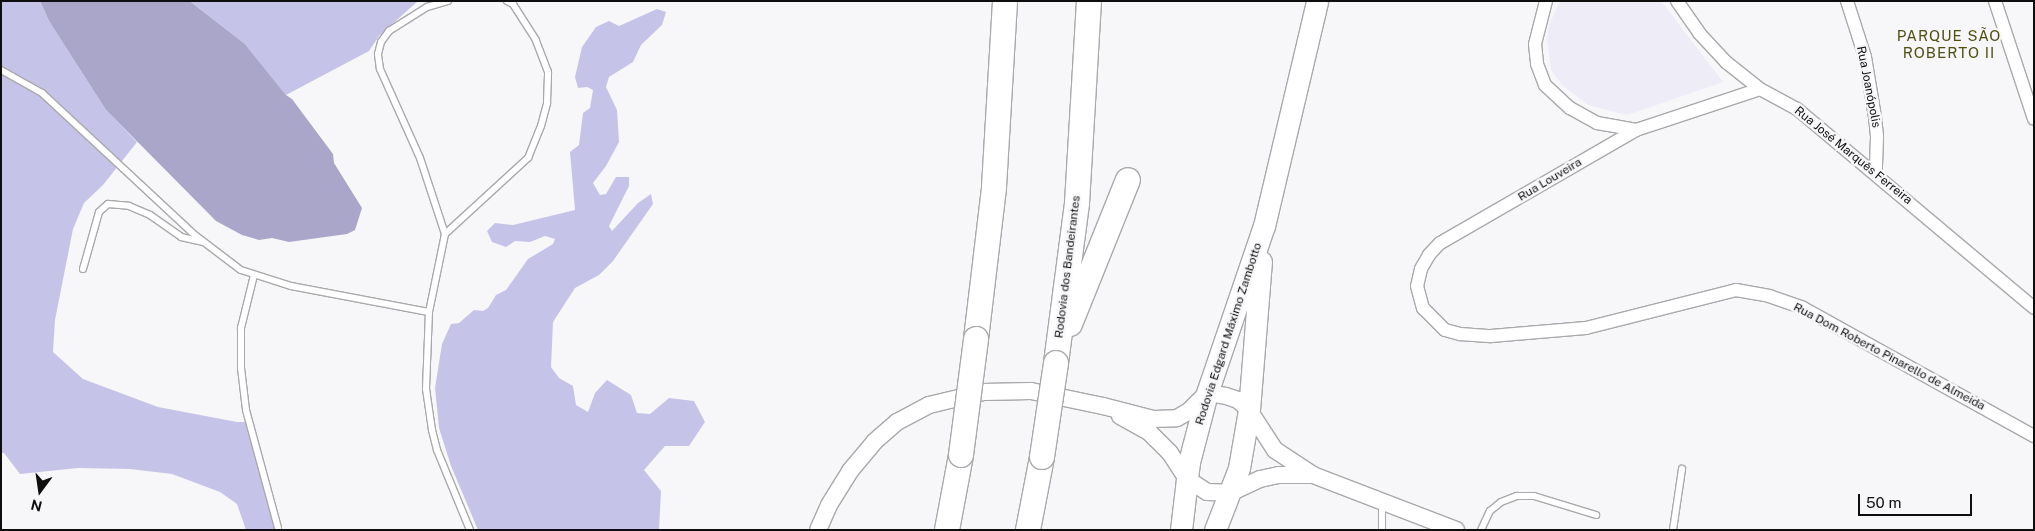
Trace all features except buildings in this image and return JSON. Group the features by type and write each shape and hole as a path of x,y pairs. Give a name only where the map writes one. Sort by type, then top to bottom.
{"highway":[{"path":"947,530 961,454 994,187 1005,1"},
{"name":"Rodovia dos Bandeirantes","path":"1028,530 1042,457 1057,360 1077,203 1089,1"},
{"path":"1057,360 1128,180"}],"main road":[{"name":"Rodovia Edgard Máximo Zambotto","path":"1181,530 1187,479 1207,393 1264,226 1317,1"},
{"name":"Rodovia Edgard Máximo Zambotto","path":"1215,530 1239,468 1249,410 1252,347 1264,226"}],"street":[{"path":"1546,1 1535,44 1537,64 1546,85 1570,108 1597,123 1636,130"},
{"name":"Rua José Marquês Ferreira","path":"1677,1 1699,33 1726,62 1760,89 1797,109 2034,308"},
{"name":"Rua Joanópolis","path":"1847,1 1865,57 1878,137 1876,174"},
{"path":"1995,1 2034,119"},
{"name":"Rua Louveira","path":"1445,330 1424,308 1417,286 1421,269 1429,255 1440,243 1636,130 1760,89"},
{"name":"Rua Dom Roberto Pinarello de Almeida","path":"1445,330 1460,334 1491,336 1586,328 1736,290 1768,296 1803,308 2034,436"},
{"path":"818,530 829,505 850,471 874,442 896,422 929,406 983,392 1031,391 1153,419 1168,420 1189,411 1207,393 1238,400 1249,410 1275,450 1313,475 1456,530"},
{"path":"1102,406 1149,432 1170,453 1187,479 1207,492 1230,493 1260,479 1279,475 1313,475"}],"lane":[{"path":"448,1 427,7 389,31 381,42 378,54 380,70 420,158 445,234 429,312 426,389 437,450 470,530"},
{"path":"445,234 528,158 542,126 547,103 548,72 536,40 513,4 507,1"},
{"path":"1,70 42,93 204,242 241,270 291,286 429,312"},
{"path":"83,269 99,212 108,204 129,206 150,215 180,237 204,242"},
{"path":"254,275 241,328 240,368 246,410 278,528"},
{"path":"1673,530 1682,470"},
{"path":"1481,530 1490,511 1501,502 1517,496 1534,496 1596,515"},
{"path":"1382,503 1382,530"}],"shaded area":[{"path":"1,1 40,1 49,21 106,110 137,142 103,185 84,203 73,229 55,320 53,352 83,379 158,407 237,422 248,422 276,530 246,530 237,504 220,492 172,474 130,469 78,468 20,474 4,453 1,453"},
{"path":"40,1 191,2 245,44 286,95 292,99 333,154 334,163 362,208 355,230 347,234 289,242 272,238 259,240 242,235 216,221 106,110 49,21"},
{"path":"190,1 418,1 379,36 369,51 286,95 245,44"},
{"path":"1560,1 1661,1 1723,82 1627,115 1588,105 1562,85 1551,70 1547,40 1549,25"},
{"path":"657,9 666,12 662,25 641,45 633,62 609,77 606,87 617,110 619,142 606,166 593,183 600,195 606,194 616,177 629,177 629,186 609,226 612,231 638,203 651,194 653,204 613,261 599,275 575,288 553,322 551,367 559,378 573,386 576,405 588,412 595,393 607,380 631,395 637,413 650,414 669,398 694,401 705,422 689,446 665,446 644,470 661,491 659,530 478,530 451,466 439,428 435,388 442,344 451,324 459,323 474,310 483,311 488,308 496,295 506,290 528,259 553,244 555,239 545,236 530,242 515,241 506,247 492,242 487,231 495,223 513,225 575,210 570,152 579,145 583,113 590,108 593,90 587,87 578,88 575,77 582,47 596,27 609,21 619,26"}],"district":[{"name":"PARQUE SÃO ROBERTO II","path":"1949,44"}]}
